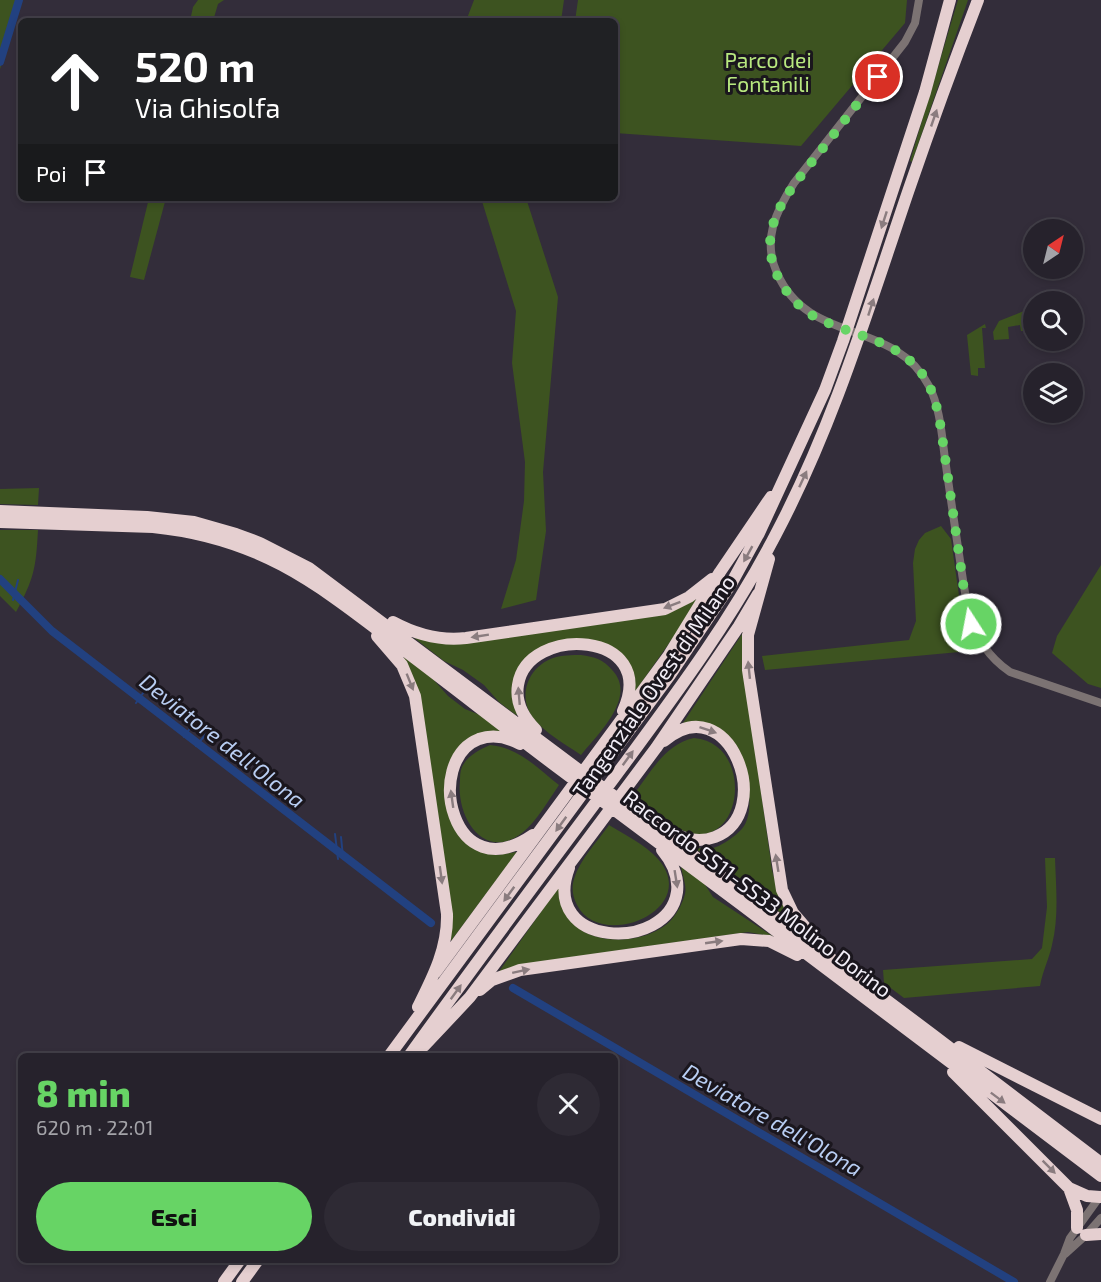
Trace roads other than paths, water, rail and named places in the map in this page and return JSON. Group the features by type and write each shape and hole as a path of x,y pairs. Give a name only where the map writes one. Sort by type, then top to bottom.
{"highway":[{"name":"Tangenziale Ovest di Milano","path":"391,1053 699,634 759,533 793,464 825,390 864,281 926,92 949,0"},
{"name":"Tangenziale Ovest di Milano","path":"411,1053 689,675 742,595 778,531 836,402 863,331 938,106 978,0"},
{"path":"404,1036 435,974 669,655 720,573 793,464"},
{"path":"0,512 28,518"},
{"path":"0,522 28,518"},
{"name":"Raccordo SS11-SS33 Molino Dorino","path":"28,518 163,518 216,527 260,543 309,568 349,602 561,763 933,1035 1098,1167"},
{"path":"778,531 748,635 748,661 782,890 801,924 855,976"},
{"path":"349,602 411,631 426,636 454,639 664,609 689,597 720,573"},
{"path":"470,998 656,748 739,626 758,594"},
{"path":"349,602 402,665 415,696 447,914 448,929 435,974"},
{"path":"561,763 526,720 518,701 518,681 521,672 534,658 556,648 578,644 598,646 615,655 623,663 629,680 628,700 619,721"},
{"path":"631,815 683,838 693,840 711,839 726,832 740,811 743,800 742,774 735,752 720,735 709,729 688,728 669,736 656,748"},
{"path":"539,831 522,842 500,850 489,849 472,841 459,826 455,815 450,793 453,768 457,758 468,745 484,737 495,736 516,742 561,763"},
{"path":"574,856 567,875 565,895 570,912 580,924 595,931 624,933 635,931 662,919 672,909 676,898 678,888 673,866 631,815"},
{"name":"Raccordo SS11-SS33 Molino Dorino","path":"631,815 901,1025 1098,1167"},
{"path":"418,1053 470,998 492,980 520,970 741,939 755,939 785,948 887,1014"},
{"path":"901,1025 960,1078 1070,1188 1087,1196 1101,1198"},
{"path":"933,1035 1101,1119"},
{"path":"1070,1188 1082,1231 1101,1234"},
{"path":"224,1282 238,1263"},
{"path":"242,1282 256,1263"}],"street":[{"path":"919,0 915,23 905,42 794,183 778,212 770,240 770,254 780,281 789,294 813,316 885,343 915,366 924,377 933,397 942,436 968,611 976,636 992,657 1010,672 1101,703"},
{"path":"1050,1282 1064,1254 1082,1231 1101,1198"},
{"path":"1082,1231 1101,1218"}],"waterway":[{"path":"0,62 19,0"},
{"name":"Deviatore dell'Olona","path":"0,579 52,631 431,923"},
{"name":"Deviatore dell'Olona","path":"13,600 18,580"},
{"name":"Deviatore dell'Olona","path":"136,703 146,689"},
{"path":"184,737 193,724"},
{"path":"196,746 206,734"},
{"name":"Deviatore dell'Olona","path":"335,834 338,859"},
{"path":"341,837 343,857"},
{"name":"Deviatore dell'Olona","path":"513,988 1014,1282"}],"park label":[{"name":"Parco dei Fontanili","path":"768,71"}]}
